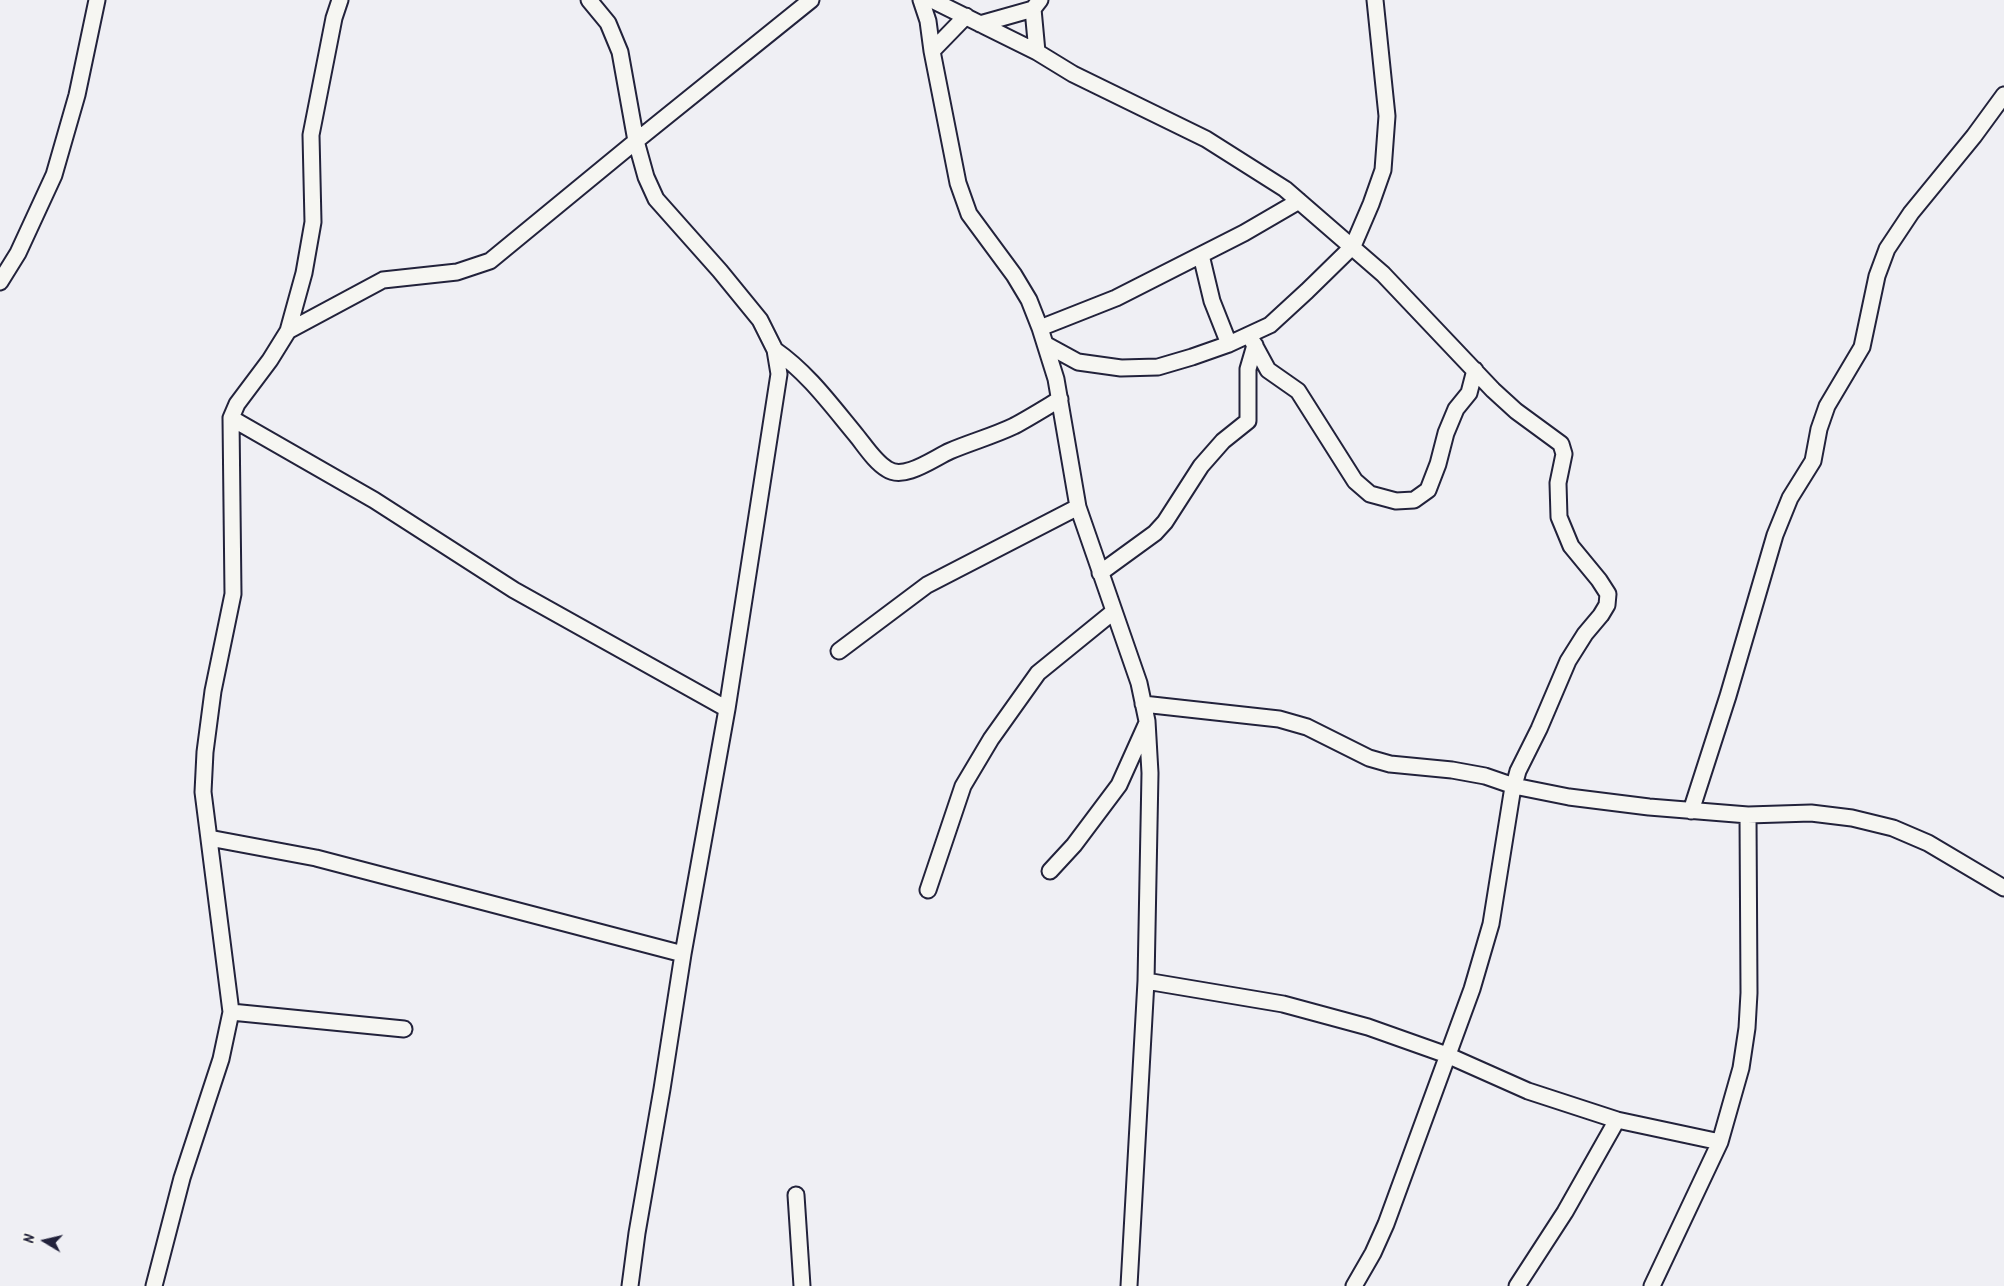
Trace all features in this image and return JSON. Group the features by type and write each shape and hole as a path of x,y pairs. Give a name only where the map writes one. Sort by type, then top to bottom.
{"street":[{"path":"0,282 18,253 54,175 77,94 97,0"},
{"path":"154,1286 182,1178 221,1059 231,1012 204,792 205,752 213,691 233,594 231,418 237,404 270,360 288,331 304,273 313,222 311,135 334,18 340,0"},
{"path":"589,0 608,23 620,52 636,141 646,178 656,199 720,270 760,320 775,350 778,374 727,709 683,954 630,1286"},
{"path":"288,331 382,280 457,272 490,261 811,0"},
{"path":"921,0 928,21 932,51 958,183 969,214 1030,300 1040,328 1056,379 1078,507 1139,683 1147,721 1150,773 1146,981 1129,1286"},
{"path":"932,0 1037,52 1073,74 1206,139 1285,189 1383,274 1493,390 1516,411 1562,444 1564,454 1558,482 1559,517 1571,546 1608,594 1607,605 1568,661 1539,729 1518,771 1491,924 1472,988 1386,1224 1373,1253 1354,1286"},
{"path":"1045,344 1078,362 1121,368 1158,367 1229,344 1252,340 1307,291 1353,246 1383,170 1387,116 1375,0"},
{"path":"932,51 973,20 1037,4 1037,52"},
{"path":"1690,810 1728,696 1775,535 1790,498 1813,461 1819,429 1827,406 1862,346 1877,276 1887,249 1911,212 1974,136 2004,95"},
{"path":"1040,328 1116,298 1244,233 1300,201"},
{"path":"1202,255 1212,301 1229,344"},
{"path":"1252,340 1268,370 1298,391 1354,481 1370,494 1396,501 1414,500 1428,490 1438,464 1446,433 1456,409 1469,393 1475,370"},
{"path":"1100,573 1155,534 1165,522 1201,466 1223,441 1248,421 1248,368 1252,340"},
{"path":"775,350 803,372 873,456 886,469 893,472 902,472 919,467 951,451 1013,426 1060,399"},
{"path":"1056,379 1078,362"},
{"path":"1469,393 1493,390"},
{"path":"231,418 374,500 514,590 727,709"},
{"path":"839,650 926,585 1078,507"},
{"path":"928,890 963,786 991,739 1038,673 1113,612"},
{"path":"1143,704 1279,719 1307,726 1369,758 1383,762 1476,774 1514,786 1569,798 1748,815 1811,813 1852,818 1893,828 1928,843 2004,888"},
{"path":"1050,870 1074,845 1119,785 1147,721"},
{"path":"1652,1286 1720,1142 1741,1068 1747,1028 1749,993 1748,815"},
{"path":"209,838 316,858 683,954"},
{"path":"1146,981 1283,1004 1368,1027 1448,1055 1528,1091 1617,1120 1720,1142"},
{"path":"231,1012 404,1029"},
{"path":"1517,1286 1565,1212 1617,1120"},
{"path":"796,1195 802,1286"}]}
